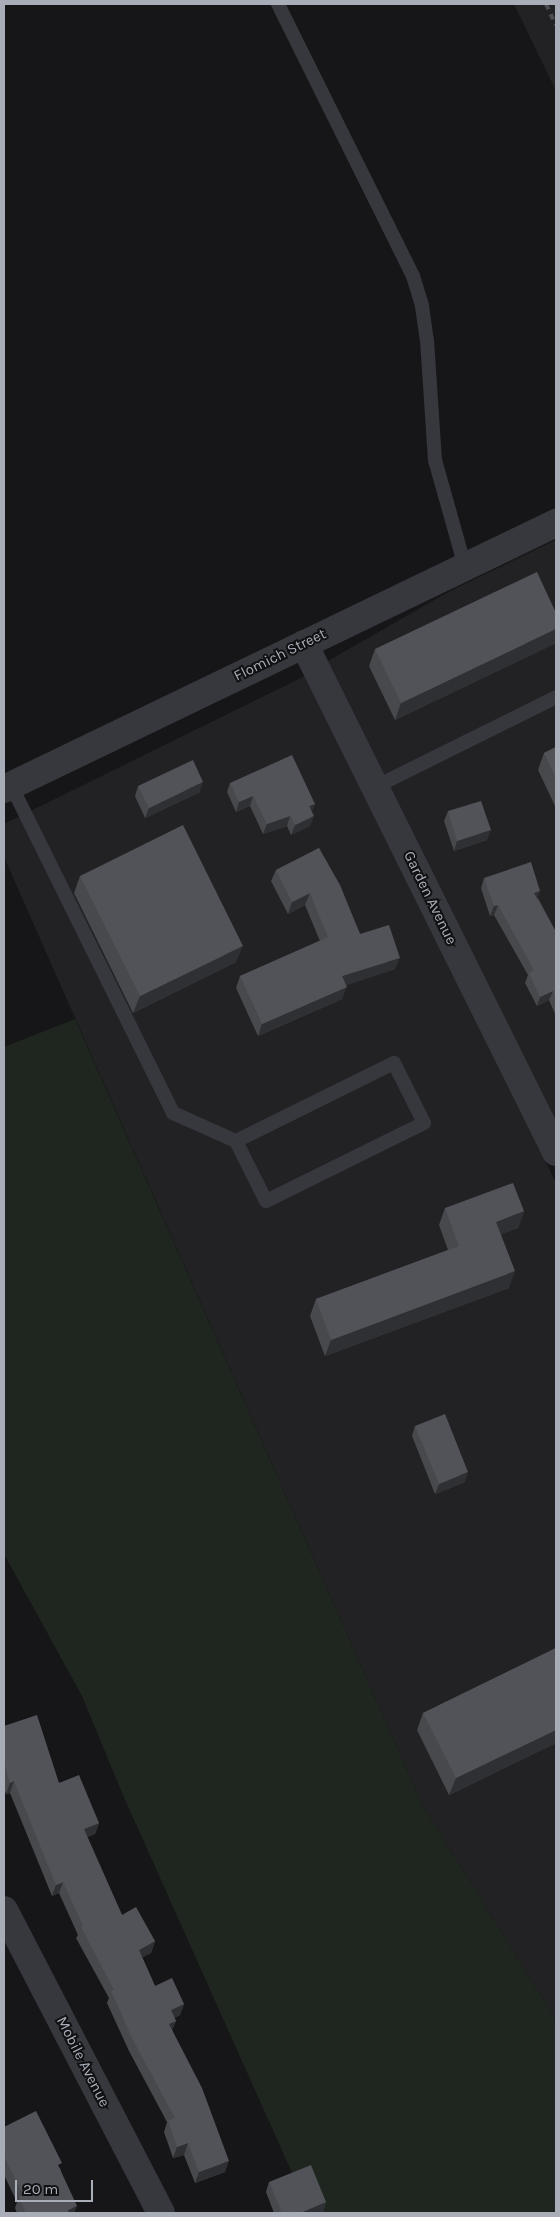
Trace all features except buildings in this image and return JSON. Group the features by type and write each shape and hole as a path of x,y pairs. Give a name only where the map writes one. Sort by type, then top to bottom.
{"street":[{"name":"Flomich Street","path":"7,787 556,523"},
{"name":"Garden Avenue","path":"304,644 556,1152"},
{"name":"Mobile Avenue","path":"4,1910 161,2213"}],"lane":[{"path":"278,4 413,276 422,306 427,340 435,460 465,567"},
{"path":"375,787 556,697"},
{"path":"7,787 173,1113 236,1141 266,1201 424,1123 394,1063 236,1141"}],"shaded area":[{"path":"514,4 556,4 556,91"},
{"path":"556,540 556,1122 328,661 450,591"},
{"path":"305,676 556,1183 556,2020 423,1806 4,857 4,824"},
{"path":"75,1019 423,1806 556,2020 556,2213 310,2213 123,1795 82,1696 4,1554 4,1047"}],"railway":[{"path":"546,4 556,25"}]}
